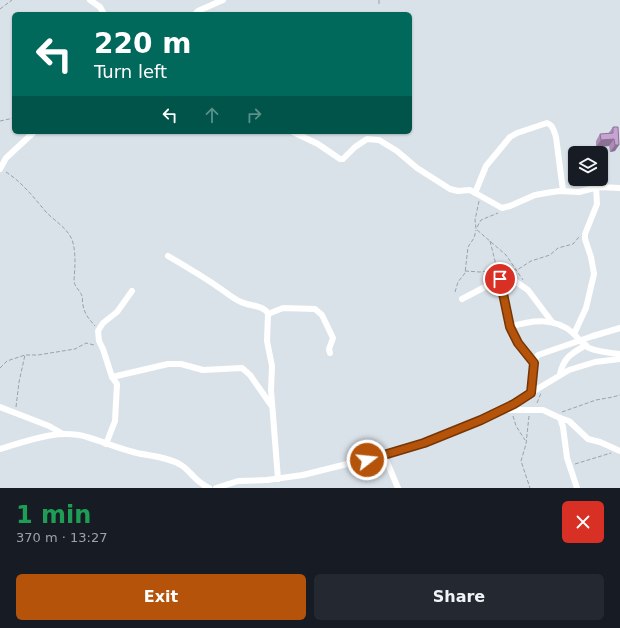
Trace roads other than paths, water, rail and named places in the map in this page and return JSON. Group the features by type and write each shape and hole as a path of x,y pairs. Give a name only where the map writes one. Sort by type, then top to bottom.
{"street":[{"path":"90,0 100,7 103,12"},
{"path":"196,12 198,10 223,0"},
{"path":"478,194 486,166 510,137 517,133 547,123 550,124 556,137 563,191"},
{"path":"0,168 6,158 32,134"},
{"path":"296,134 318,144 340,159 343,159 355,147 367,139 379,140 397,151 416,168 450,189 458,191 468,190 502,208 535,195 563,191 579,192 596,187 620,188"},
{"path":"575,335 586,308 594,274 591,257 585,239 586,232 597,204 596,187"},
{"path":"168,256 217,286 230,296 248,305 264,309 268,314 267,341 272,366 271,390 278,479"},
{"path":"462,299 499,280 509,277 528,290 552,322"},
{"path":"499,280 510,327 518,343 534,363"},
{"path":"106,444 115,421 117,384 112,377 98,339 99,330 103,323 117,312 132,291"},
{"path":"268,314 283,308 317,310 322,315 333,338 329,349 330,354"},
{"path":"510,327 531,321 552,322 563,326 583,343 596,350 620,354"},
{"path":"575,335 596,335 620,328"},
{"path":"560,374 567,357 583,343 596,335"},
{"path":"531,393 534,363 538,355 583,343"},
{"path":"216,488 238,481 278,479 303,475 336,466 367,460 424,443 504,410 560,374 569,370 595,362 620,359"},
{"path":"112,377 168,364 181,364 203,370 242,368 250,375 272,406"},
{"path":"0,407 49,426 63,434"},
{"path":"504,410 543,410 569,421 588,439 600,442 618,451"},
{"path":"557,416 563,427 565,450 577,488"},
{"path":"0,449 40,438 63,434 86,436 135,453 170,460 181,464 198,482 209,488"},
{"path":"384,455 398,488"}]}
